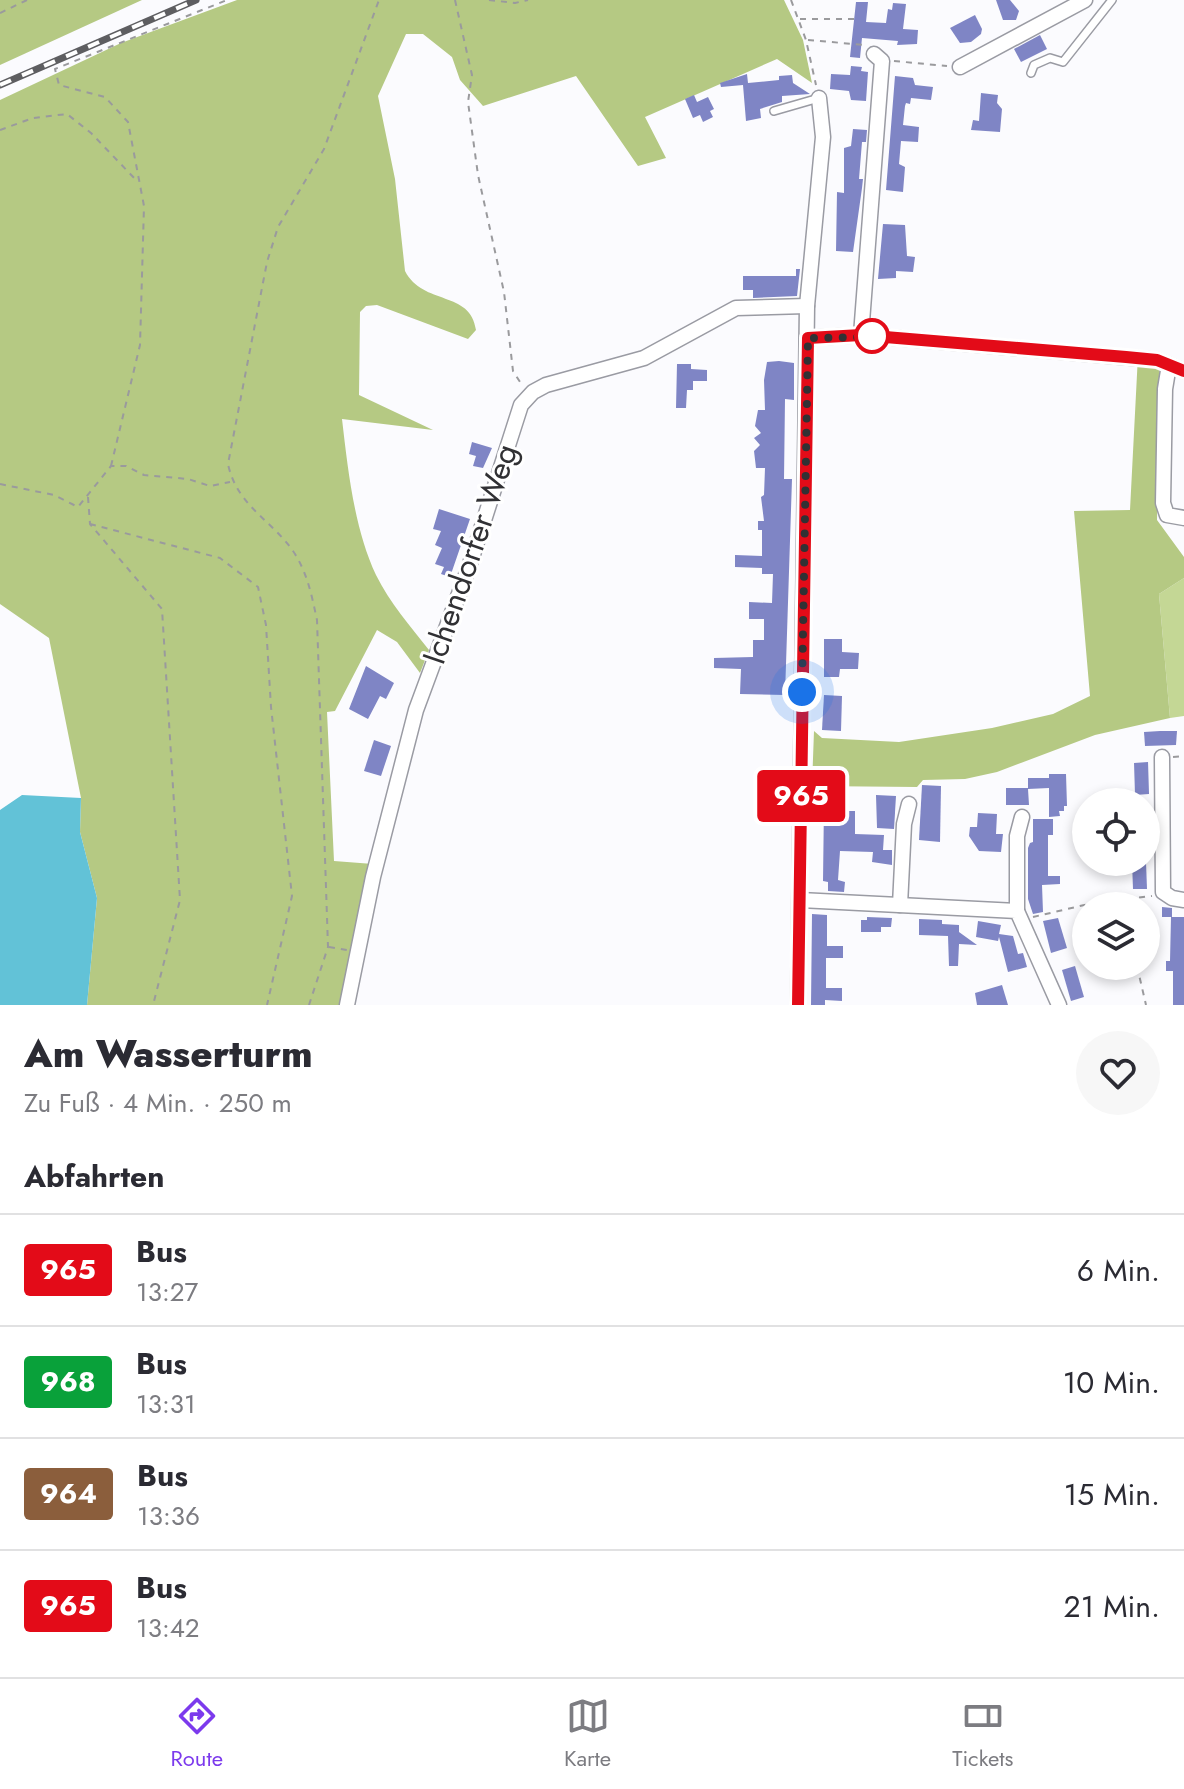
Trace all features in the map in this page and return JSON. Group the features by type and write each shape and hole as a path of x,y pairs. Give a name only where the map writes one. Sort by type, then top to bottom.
{"street":[{"path":"960,67 1085,0"},
{"path":"861,335 878,57"},
{"path":"798,1005 807,306 823,137 819,98"},
{"path":"528,396 555,381 620,366 655,354 736,308 807,306"},
{"path":"808,338 861,335 1157,360 1184,371"},
{"path":"1169,365 1165,389 1163,503 1167,515 1184,518"},
{"name":"Ichendorfer Weg","path":"347,1005 373,877 416,710 469,567 515,420 528,396"},
{"path":"1162,757 1163,892 1172,898 1184,900"},
{"path":"900,905 904,824 909,804"},
{"path":"1022,817 1017,836 1020,915 1059,1005"},
{"path":"800,900 1020,915"}],"lane":[{"path":"1031,73 1034,65 1050,58 1063,62 1112,0"},
{"path":"774,111 819,98"}],"path":[{"path":"0,13 27,0"},
{"path":"0,484 54,495 78,507 111,466 140,345 144,206 128,122 105,97 59,85 55,69 227,0"},
{"path":"309,1005 328,947 317,620 309,582 293,551 259,518 231,482 228,464 259,300 278,227 324,149 379,0"},
{"path":"455,0 472,75 468,102 478,175 504,292 513,371 528,396"},
{"path":"489,0 515,3 528,0"},
{"path":"791,0 806,40 819,98"},
{"path":"799,19 857,19"},
{"path":"806,40 865,45 878,57 960,67"},
{"path":"0,130 33,118 67,114 91,133 140,183"},
{"path":"111,466 126,466 144,475 188,479 210,486 231,482"},
{"path":"88,497 90,524 162,609 180,900 153,1005"},
{"path":"90,524 220,558 258,587 266,625 271,707 292,896 267,1005"},
{"path":"1020,915 1072,907"},
{"path":"328,947 358,951"},
{"path":"1140,980 1146,1005"}],"green space":[{"path":"0,0 142,0 0,65"},
{"path":"237,0 784,0 803,40 812,83 777,59 645,117 666,158 638,166 576,76 483,106 460,80 452,57 423,34 406,34 378,96 395,179 405,271 423,289 465,309 472,317 476,330 468,339 377,305 366,306 360,312 359,395 433,430 342,419 353,498 368,557 388,595 429,650 420,673 397,642 377,630 335,711 327,712 334,861 373,864 339,1005 87,1005 97,898 80,832 81,798 49,638 0,604 0,100 121,43"},
{"path":"1138,355 1160,357 1157,520 1184,557 1184,578 1159,594 1170,718 1095,735 997,772 965,779 923,780 917,787 812,786 814,731 822,738 899,742 992,728 1053,714 1090,696 1074,511 1130,510"},
{"path":"1184,578 1184,716 1170,718 1159,594"}],"water":[{"path":"22,795 81,798 80,832 97,898 87,1005 0,1005 0,810"}],"building":[{"path":"996,0 1010,0 1019,11 1016,20 1003,20"},
{"path":"856,2 868,2 866,22 886,23 888,9 892,10 893,3 906,4 903,29 918,30 917,44 897,45 898,41 862,38 860,58 850,57"},
{"path":"975,15 982,29 981,34 971,42 960,43 950,28"},
{"path":"1040,35 1047,49 1021,62 1014,49"},
{"path":"851,66 862,67 861,71 868,72 866,101 851,100 849,91 830,89 831,74 850,75"},
{"path":"747,74 748,83 779,80 779,76 792,75 793,83 810,94 782,96 782,102 760,109 761,118 746,121 743,85 721,87 720,83"},
{"path":"895,76 913,78 915,85 933,87 931,100 911,98 910,104 906,103 905,106 903,125 919,127 918,142 901,141 899,164 905,167 903,192 886,190"},
{"path":"981,93 998,95 997,103 1002,109 1000,132 971,130 973,120 979,121"},
{"path":"694,95 697,102 708,97 714,109 710,111 713,117 703,122 700,115 693,118 685,99"},
{"path":"853,129 867,130 866,142 862,142 859,179 863,179 862,188 853,252 836,251 837,192 844,193 844,148 851,146"},
{"path":"883,224 905,225 907,256 915,257 913,272 896,271 896,278 878,279"},
{"path":"796,269 800,269 797,296 753,298 753,290 743,290 743,276 796,276"},
{"path":"767,362 794,363 794,400 785,399 784,479 792,479 785,695 740,694 741,669 714,668 714,658 753,657 753,640 764,640 764,619 749,619 749,602 772,603 773,574 762,574 762,568 735,567 735,555 762,556 762,530 758,530 758,521 764,521 761,497 764,495 765,468 756,468 754,451 760,445 754,438 761,433 755,426 758,410 765,410"},
{"path":"677,364 691,364 691,369 707,370 707,381 693,381 693,390 687,390 686,408 676,408"},
{"path":"472,442 492,448 483,468 473,466 476,456 469,454"},
{"path":"439,509 470,519 450,577 441,574 444,567 435,564 442,548 435,545 441,531 433,529"},
{"path":"824,639 842,639 842,652 859,653 858,669 840,669 839,677 824,677"},
{"path":"366,666 394,683 386,699 380,696 368,719 349,709"},
{"path":"824,695 842,696 841,731 822,730"},
{"path":"1177,731 1176,745 1145,746 1144,732"},
{"path":"374,740 391,746 381,776 364,771"},
{"path":"1148,762 1149,788 1135,788 1134,763"},
{"path":"1049,774 1066,774 1067,806 1064,806 1064,811 1059,811 1060,816 1049,817 1049,788 1028,789 1029,805 1006,805 1006,788 1028,788 1028,778 1049,778"},
{"path":"922,785 941,786 940,842 919,840"},
{"path":"819,792 843,793 842,811 855,811 855,834 884,835 883,850 892,850 892,865 872,862 873,852 840,851 838,880 845,882 844,892 828,891 828,882 823,881 824,803 819,802"},
{"path":"876,795 896,796 894,829 877,828"},
{"path":"978,813 997,814 996,834 1003,834 1001,852 979,851 969,836 970,827 977,827"},
{"path":"1033,819 1053,819 1053,835 1048,835 1048,876 1060,876 1060,884 1042,885 1043,912 1033,914 1028,899 1028,848 1033,842"},
{"path":"1133,876 1147,876 1147,889 1133,889"},
{"path":"1162,907 1172,908 1172,917 1184,917 1184,1005 1173,1005 1173,971 1166,971 1166,961 1170,961 1171,917 1162,917"},
{"path":"812,914 827,915 827,946 843,946 843,958 826,958 826,988 842,988 842,1001 825,1000 825,1005 811,1005"},
{"path":"867,917 892,918 891,927 881,927 881,932 861,932 861,920 867,920"},
{"path":"1058,918 1067,948 1051,953 1043,921"},
{"path":"919,919 942,920 942,924 959,925 959,932 977,945 959,944 958,966 949,966 948,936 919,935"},
{"path":"978,921 1001,925 999,934 1013,936 1018,954 1023,953 1027,967 1008,972 999,937 998,941 976,937"},
{"path":"1072,967 1072,980 1079,980 1084,997 1071,1001 1062,970"},
{"path":"1002,985 1008,1005 977,1005 975,993"}],"railway":[{"path":"0,85 196,0"}],"bus line":[{"name":"965","path":"798,1005 808,338 861,335 1126,357 1157,360 1184,371"}],"route":[{"path":"802,692 808,338 839,335 882,337 872,336"}]}
